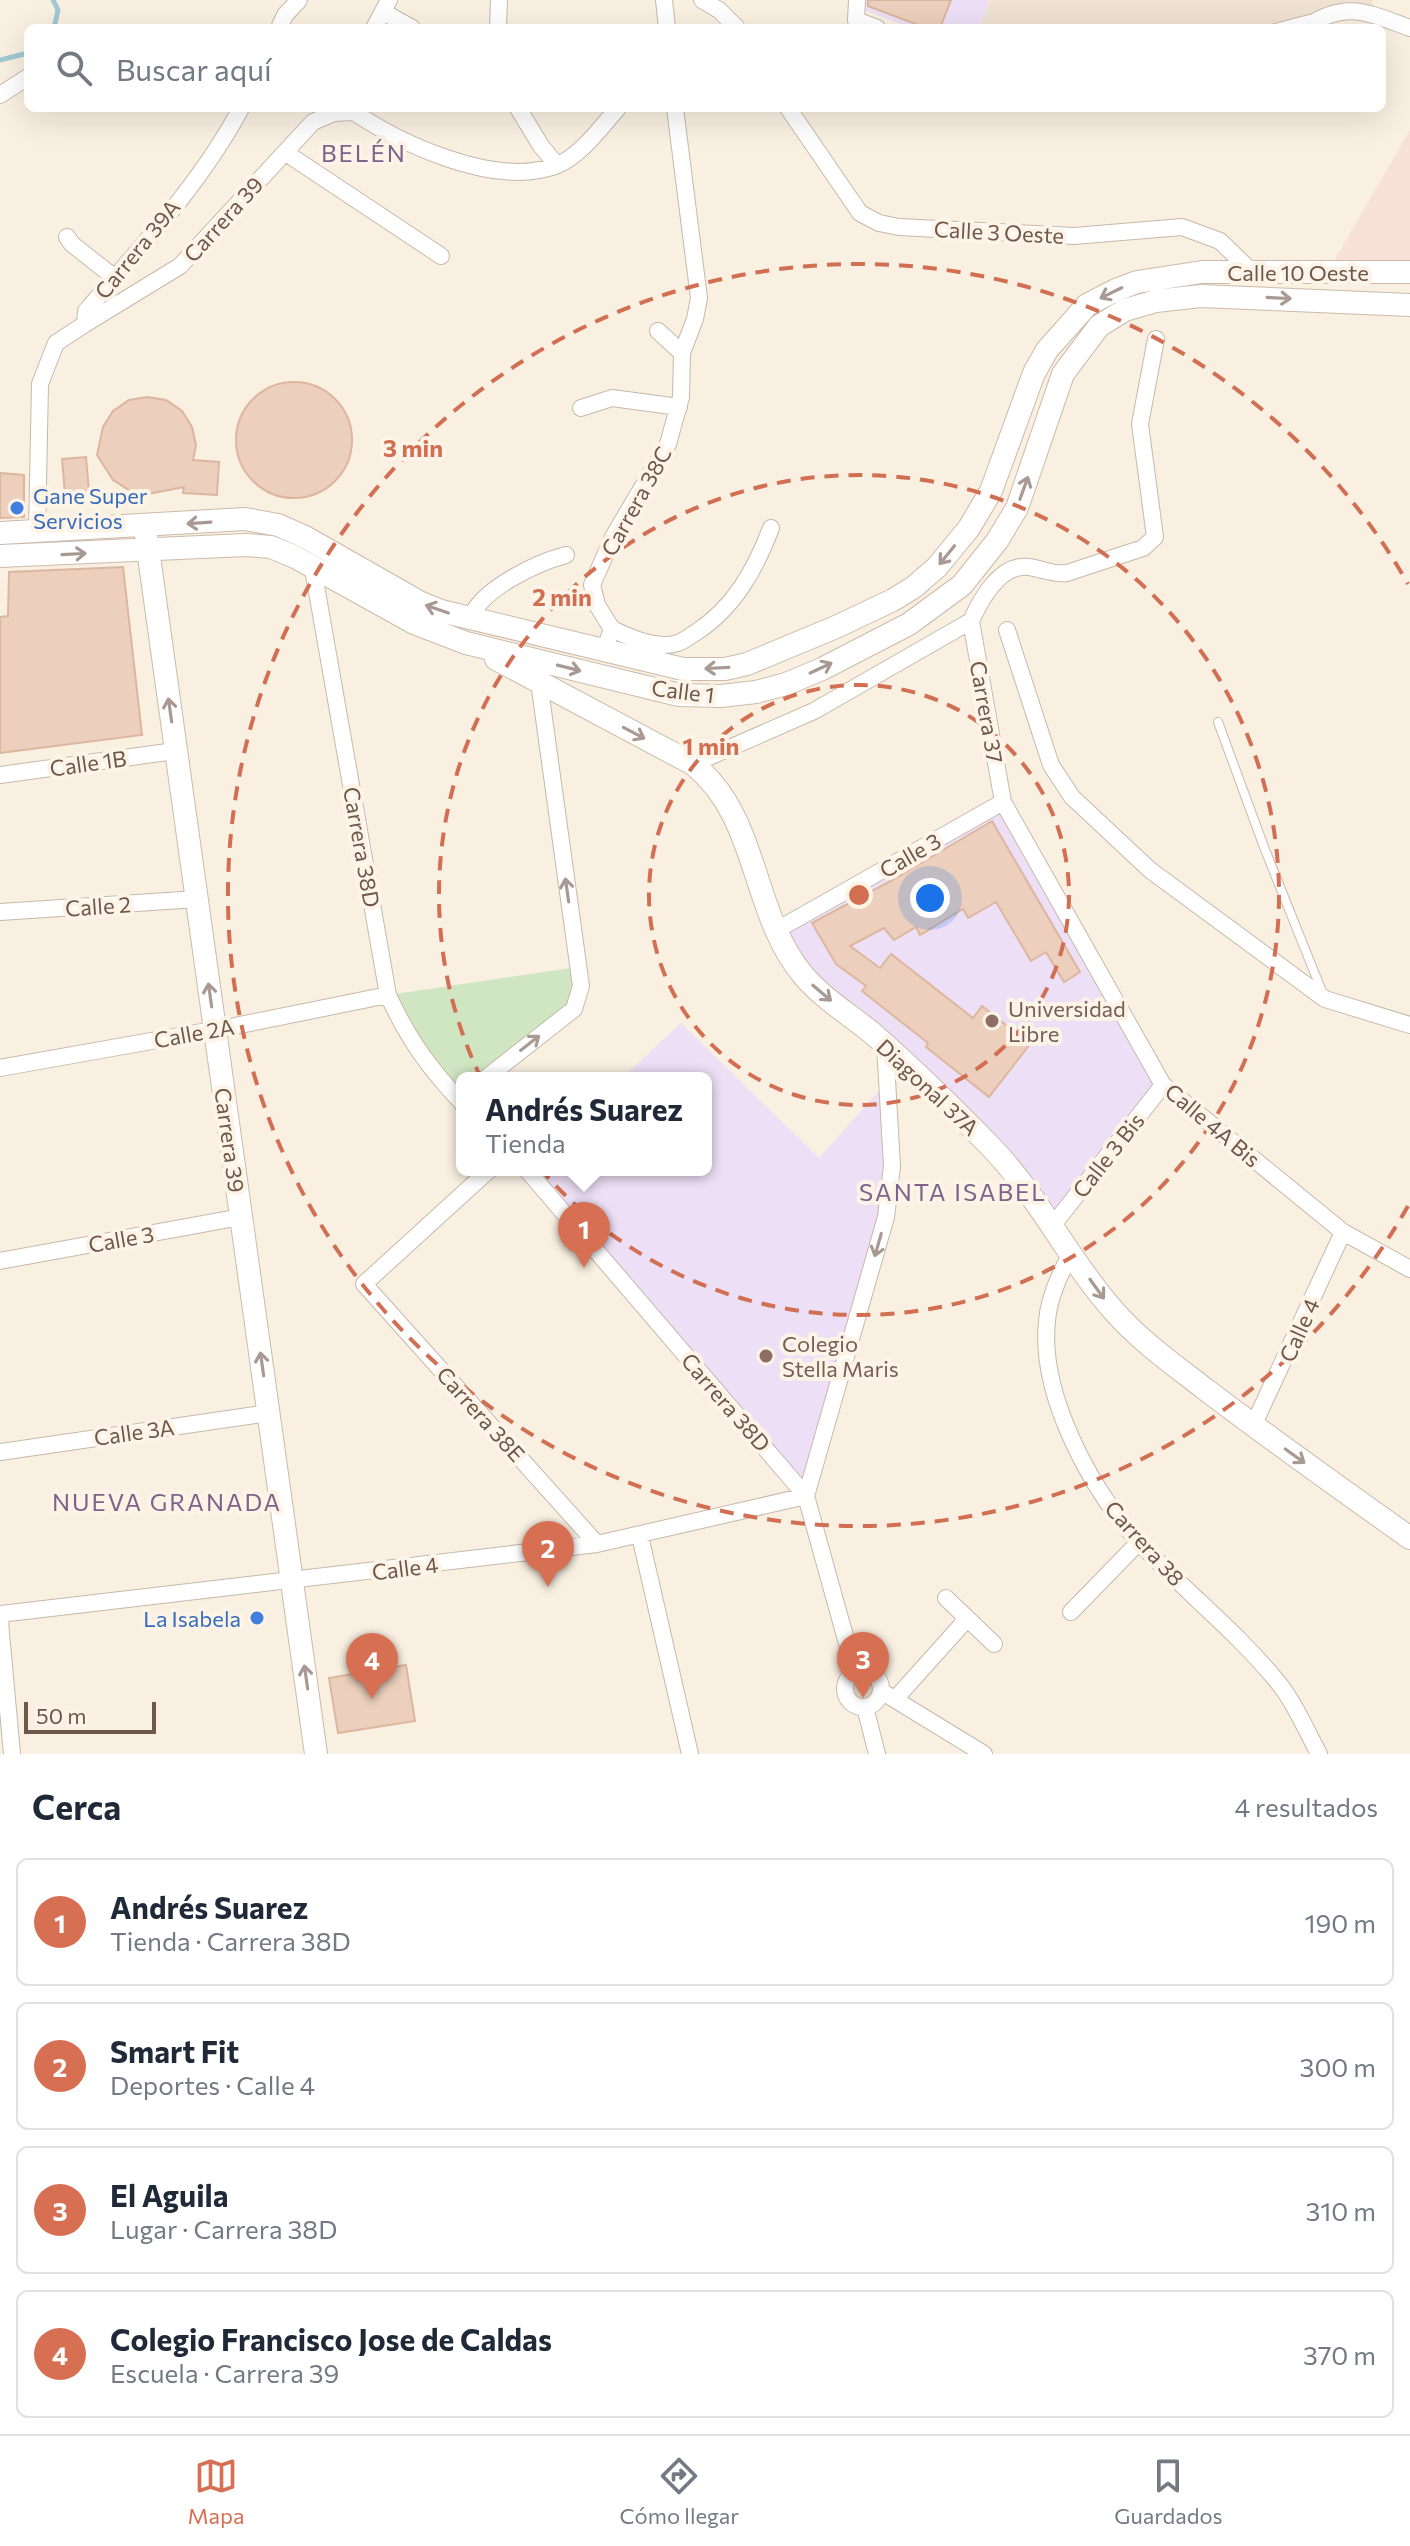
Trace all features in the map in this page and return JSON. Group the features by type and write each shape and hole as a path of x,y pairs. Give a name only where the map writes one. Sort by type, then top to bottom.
{"main road":[{"name":"Calle 10 Oeste","path":"1186,274 1410,272"},
{"name":"Calle 1","path":"0,533 245,519 278,525 421,603 470,619 683,669 736,667 836,627 914,587 937,567 984,504 997,479 1034,373 1064,329 1087,305 1116,290 1137,282 1186,274"},
{"name":"Calle 10 Oeste","path":"1201,296 1410,305"},
{"name":"Calle 1","path":"0,556 246,545 271,547 295,557 414,623 466,643 679,695 721,696 756,692 822,669 909,624 949,597 982,562 1017,508 1063,374 1099,326 1125,310 1156,301 1201,296"},
{"name":"Carrera 39","path":"145,526 292,1581 312,1754"},
{"name":"Diagonal 37A","path":"466,643 693,764 714,783 731,807 775,931 786,953 813,986 885,1045 997,1153 1113,1310 1141,1340 1253,1426 1410,1538"}],"street":[{"path":"281,24 299,0"},
{"path":"498,24 499,0"},
{"path":"664,0 667,24"},
{"path":"702,0 719,10 733,24"},
{"path":"857,0 856,20 866,24"},
{"path":"1310,24 1352,4 1410,28"},
{"path":"376,24 386,6 407,24"},
{"path":"0,95 24,80"},
{"name":"Carrera 39A","path":"37,533 40,384 56,343 85,324 86,311 149,239 216,149 239,112"},
{"name":"Carrera 39","path":"85,324 180,266 313,122 340,112"},
{"path":"354,112 401,139 465,163 503,172 557,165 574,154 614,112"},
{"path":"520,112 557,165"},
{"name":"Carrera 38C","path":"612,629 597,605 592,585 613,537 668,444 679,407 682,353 699,298 676,112"},
{"name":"Calle 3 Oeste","path":"791,112 860,213 879,223 899,227 1074,236 1182,227 1220,241 1253,273"},
{"path":"286,153 441,256"},
{"path":"67,237 115,278"},
{"path":"658,331 682,353"},
{"path":"693,764 814,711 971,621 993,584 1014,569 1029,567 1056,574 1067,573 1143,548 1155,537 1140,424 1156,339"},
{"path":"581,408 612,398 679,407"},
{"path":"604,651 612,629 634,639 660,645 679,643 708,625 729,606 751,574 771,528"},
{"path":"470,619 476,607 501,586 523,572 566,555"},
{"name":"Carrera 38D","path":"313,569 388,995 405,1033 456,1093"},
{"name":"Carrera 37","path":"971,621 1003,802"},
{"path":"1007,630 1051,765 1072,797 1150,870 1325,999 1410,1025"},
{"path":"494,1072 574,1009 581,986 539,682"},
{"name":"Calle 1B","path":"0,775 175,751"},
{"name":"Calle 3","path":"775,931 1003,802"},
{"name":"Calle 4A Bis","path":"1003,802 1163,1085 1343,1232 1410,1269"},
{"name":"Calle 2","path":"0,912 197,899"},
{"name":"Calle 2A","path":"0,1068 215,1030 388,995"},
{"path":"806,1496 886,1217 892,1166 885,1045"},
{"name":"Calle 3 Bis","path":"1053,1225 1163,1085"},
{"name":"Carrera 38E","path":"482,1176 364,1284 597,1544"},
{"name":"Carrera 38D","path":"532,1176 806,1496 855,1672"},
{"name":"Calle 3","path":"0,1261 241,1217"},
{"name":"Calle 4","path":"1253,1426 1343,1232"},
{"name":"Carrera 38","path":"1072,1252 1051,1299 1047,1320 1048,1364 1061,1410 1080,1455 1108,1506 1139,1542 1278,1681 1319,1754"},
{"name":"Calle 3A","path":"0,1452 269,1413"},
{"name":"Calle 4","path":"0,1614 597,1544 806,1496"},
{"path":"640,1536 690,1754"},
{"path":"1071,1612 1139,1542"},
{"path":"946,1598 994,1644"},
{"path":"967,1619 889,1695 865,1707 854,1704 845,1691 848,1680 855,1672 872,1672 889,1695 984,1754"},
{"path":"0,1622 12,1754"},
{"path":"865,1707 877,1754"}],"lane":[{"path":"1290,24 1321,16"},
{"path":"1218,722 1325,999"}],"shaded area":[{"path":"863,0 989,2 981,24 901,24 864,10"},
{"path":"990,0 1372,0 1375,15 1353,8 1314,24 981,24"},
{"path":"1410,130 1410,272 1334,261"},
{"name":"Universidad Libre","path":"1003,802 1163,1085 1053,1225 997,1153 813,986 786,926"},
{"name":"Colegio Stella Maris","path":"681,1023 819,1158 885,1084 892,1166 806,1496 532,1176 712,1176 712,1072 628,1072"}],"green space":[{"path":"578,967 574,1009 494,1072 456,1072 456,1096 388,995"}],"building":[{"path":"868,0 951,0 942,24 915,24 868,6"},
{"path":"294,382 316,386 335,399 348,418 352,440 348,462 335,481 316,494 294,498 272,494 253,481 240,462 236,440 240,418 253,399 272,386"},
{"path":"147,397 166,400 182,411 192,427 196,445 193,460 219,462 217,495 183,493 184,487 148,494 129,490 113,480 97,455 103,427 113,411 129,400"},
{"path":"86,457 89,491 65,494 62,459"},
{"path":"0,473 24,475 24,517 0,518"},
{"path":"123,567 142,735 0,753 0,617 8,616 9,572"},
{"path":"992,821 1080,972 1064,982 1046,952 1031,961 996,902 968,918 963,909 920,935 916,927 894,940 884,928 850,946 880,968 891,954 973,1018 982,1006 1030,1044 989,1097 862,991 866,986 836,964 812,923"},
{"path":"406,1665 415,1721 338,1733 329,1678"}],"waterway":[{"path":"53,0 58,10 55,24"},
{"path":"0,60 24,54"}],"place":[{"name":"Gane Super Servicios","path":"17,508"},
{"name":"Universidad Libre","path":"992,1021"},
{"name":"Andrés Suarez","path":"584,1268"},
{"name":"Colegio Stella Maris","path":"766,1356"},
{"name":"Smart Fit","path":"548,1587"},
{"name":"La Isabela","path":"257,1618"},
{"name":"El Aguila","path":"863,1698"},
{"name":"Colegio Francisco Jose de Caldas","path":"372,1699"}],"district":[{"name":"BELÉN","path":"364,152"},
{"name":"SANTA ISABEL","path":"953,1191"},
{"name":"NUEVA GRANADA","path":"167,1501"}]}
